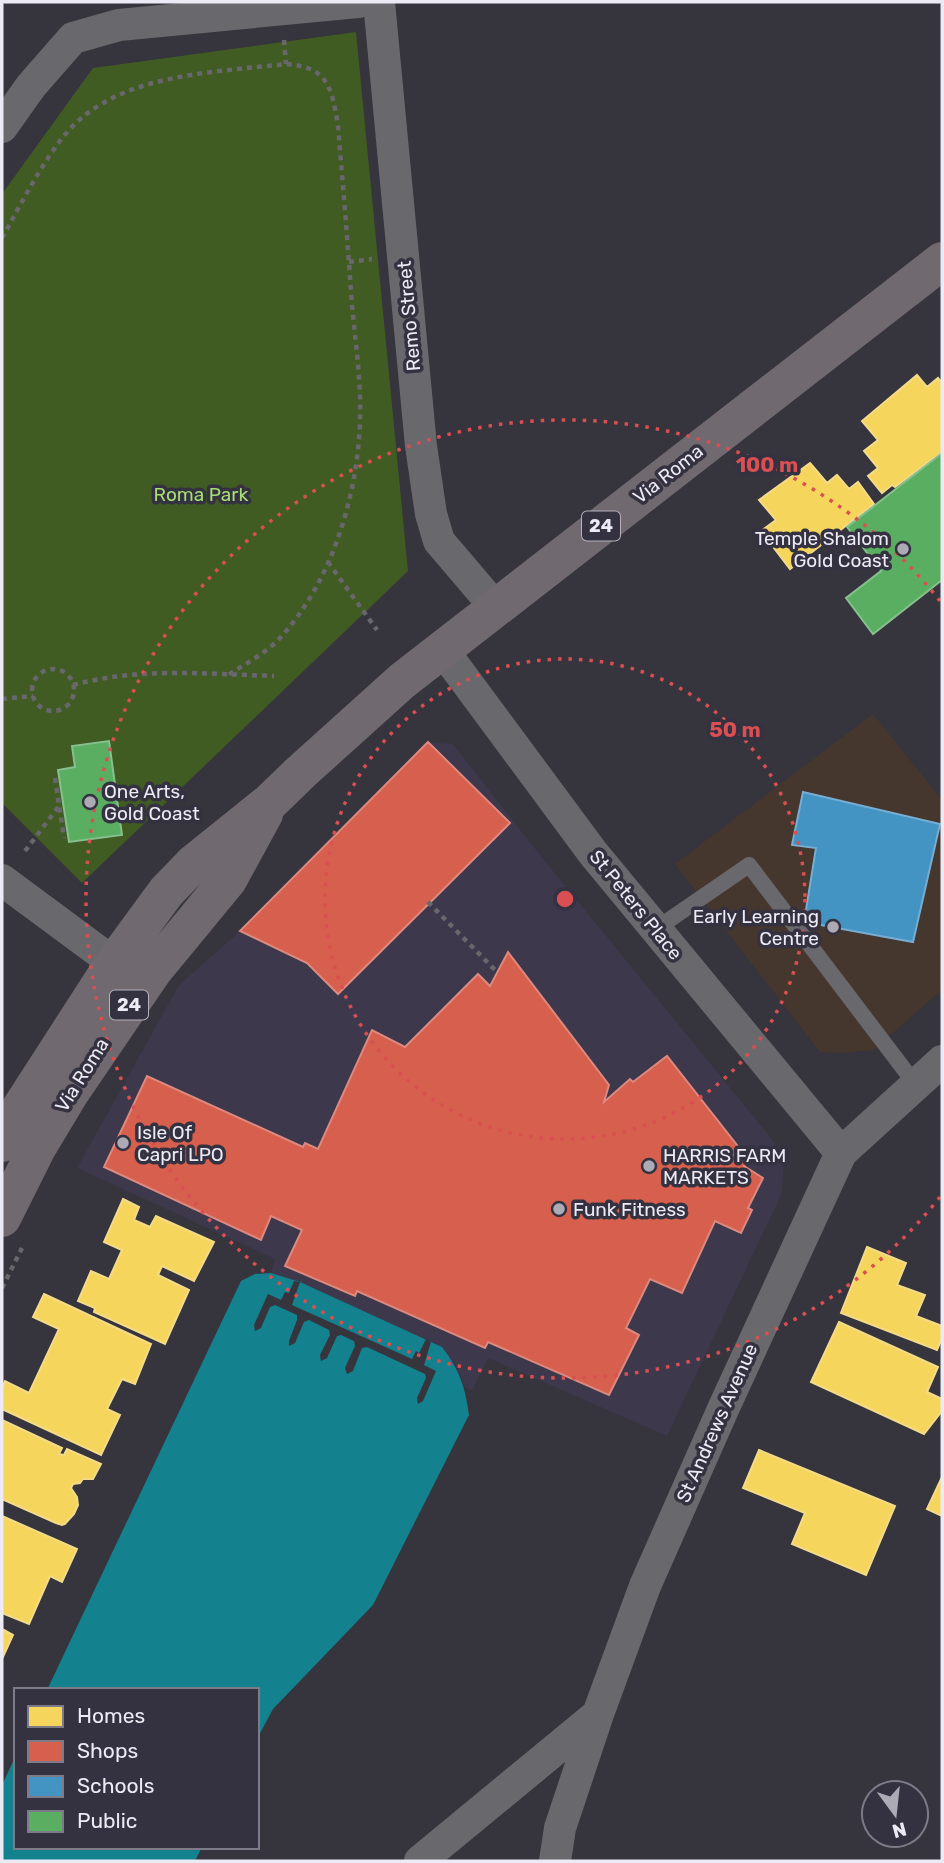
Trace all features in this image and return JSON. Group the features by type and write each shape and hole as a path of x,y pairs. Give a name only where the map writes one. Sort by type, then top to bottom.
{"main road":[{"name":"Via Roma","path":"2,1143 16,1115 114,963 178,878 270,802 388,692 939,269"},
{"name":"Via Roma","path":"2,1218 37,1148 70,1093 153,971 228,880 270,802"}],"street":[{"path":"2,127 31,86 73,38 119,25 358,2"},
{"name":"Remo Street","path":"379,2 421,446 431,514 439,541 495,608"},
{"name":"St Peters Place","path":"442,649 593,853 841,1153"},
{"path":"2,880 114,963"},
{"name":"St Andrews Avenue","path":"555,1861 560,1828 598,1714 662,1547 841,1153 942,1061"},
{"path":"420,1861 598,1714"},
{"name":"St Andrews Avenue","path":"541,1861 560,1828"}],"lane":[{"path":"656,929 749,865 916,1085"}],"path":[{"path":"284,39 286,64"},
{"path":"2,238 64,136 103,103 156,83 286,64 304,65 319,74 332,91 338,126 360,397 358,455 339,538 318,583 299,614 279,639 228,675"},
{"path":"349,262 378,259"},
{"path":"328,561 377,630"},
{"path":"50,670 59,670 71,679 74,693 64,708 55,711 41,707 33,696 33,684 37,677 50,670"},
{"path":"73,685 98,678 136,673 274,676"},
{"path":"2,699 33,696"},
{"path":"55,778 64,838"},
{"path":"25,851 59,806"},
{"path":"428,902 497,972"}],"shaded area":[{"name":"Early Learning Centre","path":"873,714 942,800 942,990 873,1050 820,1052 675,864"},
{"path":"428,742 453,744 784,1154 782,1193 667,1436 488,1358 472,1391 465,1387 456,1365 301,1283 271,1273 275,1259 77,1168 179,985 240,931"}],"green space":[{"name":"Roma Park","path":"356,32 408,571 82,883 2,803 2,194 93,68"}],"water":[{"path":"271,1273 300,1282 442,1347 457,1371 469,1415 373,1605 273,1709 259,1735 259,1688 48,1688 241,1281 255,1274"},
{"path":"14,1759 14,1849 201,1849 195,1861 2,1861 2,1785"}],"pier":[{"path":"294,1281 300,1282 292,1305 412,1359 416,1351 419,1353 426,1339 431,1342 424,1365 436,1371 423,1401 418,1404 417,1398 426,1378 425,1374 367,1347 362,1348 353,1371 347,1374 345,1368 355,1346 354,1341 341,1335 337,1336 327,1358 321,1361 320,1355 330,1335 329,1330 309,1320 304,1322 295,1343 289,1346 297,1315 275,1305 270,1307 261,1328 255,1331 254,1325 268,1294 281,1300 285,1292 289,1293"}],"building: Homes":[{"path":"917,375 927,387 938,378 942,383 942,452 895,487 892,485 882,493 868,476 878,468 864,451 878,440 862,421"},
{"path":"810,463 827,483 837,475 849,489 858,482 874,504 790,569 761,531 776,520 759,500"},
{"path":"123,1199 139,1207 134,1220 150,1227 156,1216 214,1242 194,1281 162,1266 158,1275 189,1290 165,1344 94,1312 95,1308 78,1301 91,1271 109,1279 122,1250 104,1242"},
{"path":"867,1247 906,1263 897,1285 925,1295 916,1316 942,1326 942,1338 937,1350 841,1313"},
{"path":"44,1294 151,1344 135,1384 122,1379 107,1409 120,1415 101,1455 2,1409 2,1388 5,1381 29,1393 59,1329 33,1317"},
{"path":"839,1322 938,1367 927,1392 942,1399 942,1411 924,1434 811,1382"},
{"path":"2,1420 62,1448 59,1454 64,1455 67,1449 101,1464 93,1479 83,1479 80,1483 73,1484 71,1488 77,1497 78,1505 65,1524 56,1523 2,1499"},
{"path":"759,1450 895,1506 866,1575 792,1544 805,1513 743,1488"},
{"path":"942,1477 942,1516 927,1509"},
{"path":"2,1516 77,1549 62,1582 50,1576 29,1624 2,1613"},
{"path":"2,1629 13,1635 2,1659"}],"building: Shops":[{"path":"428,742 510,823 338,994 307,963 240,931"},
{"path":"508,952 609,1085 604,1102 630,1079 633,1082 667,1056 748,1159 744,1166 763,1178 748,1208 752,1210 741,1233 715,1221 682,1293 650,1279 626,1328 639,1335 609,1395 488,1342 485,1348 357,1291 355,1296 285,1266 302,1230 271,1216 261,1240 104,1167 147,1076 303,1147 305,1143 318,1149 372,1030 405,1047 478,974 490,986"}],"building: Schools":[{"path":"803,792 940,824 913,942 804,922 816,848 792,845"}],"building: Public":[{"name":"Temple Shalom Gold Coast","path":"942,453 942,580 873,634 846,598 881,571 847,527"},
{"name":"One Arts, Gold Coast","path":"109,741 122,835 69,842 58,770 75,767 72,746"}],"place":[{"name":"Temple Shalom Gold Coast","path":"903,549"},
{"name":"One Arts, Gold Coast","path":"90,802"},
{"name":"Early Learning Centre","path":"833,927"},
{"name":"Isle Of Capri LPO","path":"123,1143"},
{"name":"HARRIS FARM MARKETS","path":"649,1166"},
{"name":"Funk Fitness","path":"559,1209"}]}
